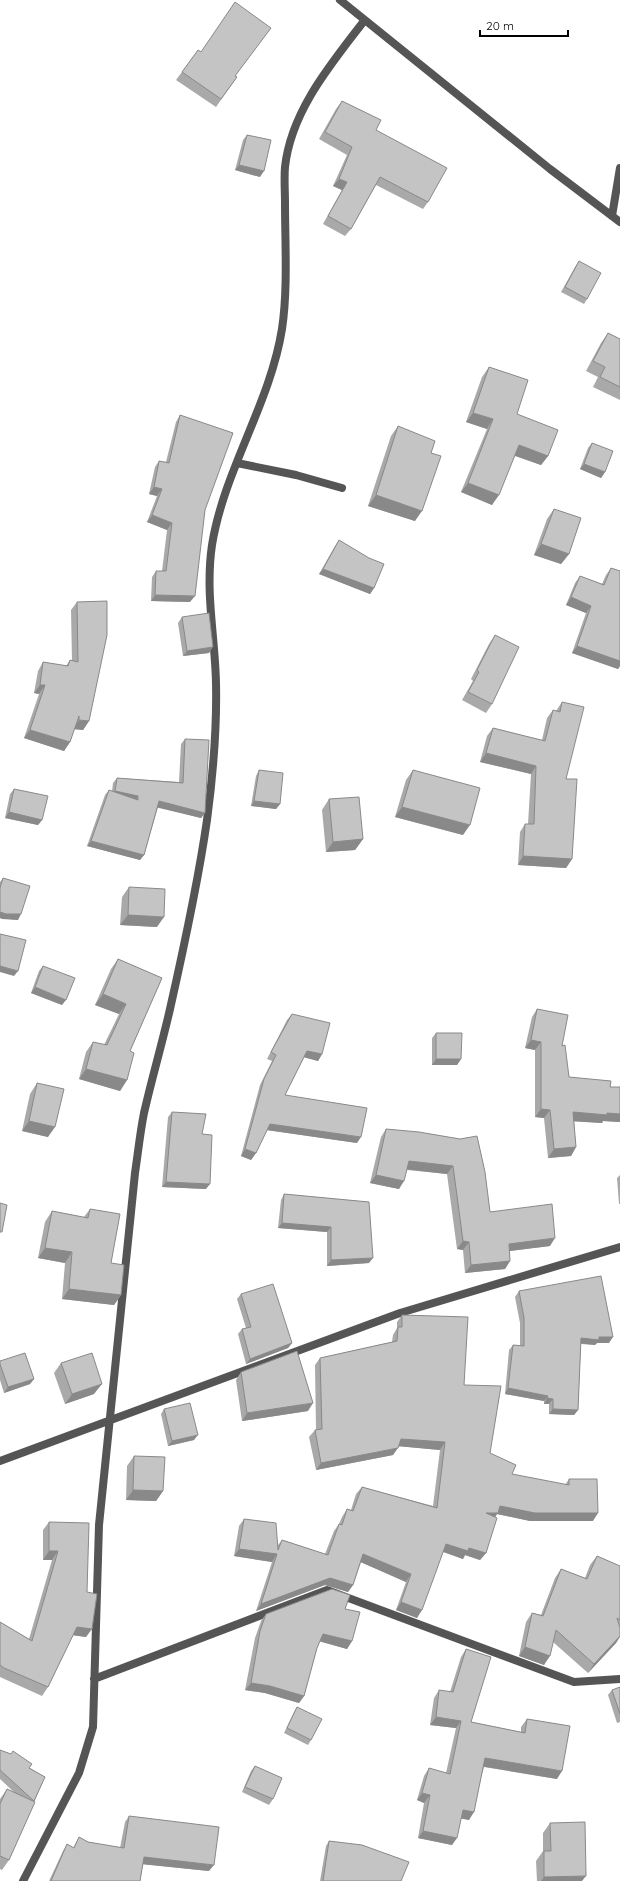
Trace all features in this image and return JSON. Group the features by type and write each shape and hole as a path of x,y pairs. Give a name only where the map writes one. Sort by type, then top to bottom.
{"street":[{"path":"340,0 364,21 550,169 620,222"},
{"path":"23,1881 80,1773 92,1727 99,1525 128,1229 143,1117 185,940 207,821 216,732 216,680 208,594 209,567 219,514 258,409 275,358 282,328 285,264 285,167 290,145 299,118 323,75 364,21"},
{"path":"612,216 620,168"},
{"path":"237,463 296,475 342,488"},
{"path":"0,1461 110,1419 400,1313 620,1247"},
{"path":"94,1680 328,1590 574,1682 620,1679"}],"building":[{"path":"235,2 271,28 235,76 237,77 221,99 182,72 198,50 201,52"},
{"path":"342,101 381,120 376,130 447,168 428,202 380,177 351,229 328,216 347,182 339,179 352,147 325,132"},
{"path":"247,135 271,140 264,171 239,165"},
{"path":"579,261 601,273 587,299 565,287"},
{"path":"608,333 620,339 620,387 600,377 605,367 593,361"},
{"path":"489,367 528,380 517,414 558,430 548,456 519,445 499,495 468,483 493,419 473,413"},
{"path":"180,415 233,433 205,510 195,596 155,595 156,571 166,571 172,523 152,515 162,489 154,487 159,461 169,463"},
{"path":"398,426 435,441 431,453 441,456 422,511 376,495"},
{"path":"592,443 613,451 605,472 584,464"},
{"path":"554,509 581,518 569,554 541,544"},
{"path":"339,540 369,558 384,564 374,588 323,569"},
{"path":"611,568 620,571 620,661 577,646 591,606 571,597 580,576 604,585"},
{"path":"107,601 107,635 89,721 79,720 79,716 70,742 30,730 45,685 40,685 43,662 68,666 70,660 78,662 77,602"},
{"path":"209,613 213,647 187,651 182,617"},
{"path":"495,635 519,647 492,704 468,692 479,672 477,670"},
{"path":"562,702 584,707 566,779 577,779 572,859 523,856 525,824 534,824 536,766 486,753 493,728 545,741 553,710 560,712"},
{"path":"185,739 209,740 205,813 159,801 144,855 91,841 109,790 138,800 138,796 115,791 117,778 183,783"},
{"path":"259,770 283,773 280,804 254,801"},
{"path":"413,770 480,788 470,825 402,807"},
{"path":"14,789 48,796 42,820 9,812"},
{"path":"359,797 363,839 333,842 329,799"},
{"path":"3,878 30,886 21,914 6,914 0,912 0,888"},
{"path":"129,887 165,889 164,917 128,915"},
{"path":"0,934 26,940 18,971 0,966"},
{"path":"118,959 162,978 130,1051 134,1053 127,1080 86,1069 93,1042 107,1045 126,1004 103,994"},
{"path":"43,966 75,978 66,1000 35,987"},
{"path":"537,1009 568,1015 562,1046 565,1045 569,1077 611,1081 610,1087 620,1087 620,1114 607,1113 607,1115 573,1112 576,1147 554,1149 550,1110 541,1109 541,1042 531,1040"},
{"path":"292,1014 330,1023 322,1054 307,1051 285,1095 367,1108 361,1137 270,1124 256,1153 245,1149 264,1079 276,1055 271,1052"},
{"path":"436,1033 462,1033 461,1059 436,1059"},
{"path":"37,1083 64,1089 55,1127 29,1121"},
{"path":"172,1112 206,1114 202,1134 212,1135 210,1184 166,1182"},
{"path":"386,1129 419,1132 460,1139 477,1136 485,1172 490,1212 552,1204 555,1238 509,1244 510,1261 471,1265 469,1242 463,1241 453,1166 409,1161 404,1181 376,1175"},
{"path":"284,1194 369,1202 373,1258 331,1260 331,1227 282,1223"},
{"path":"0,1203 7,1205 2,1232 0,1232"},
{"path":"90,1209 120,1214 111,1263 124,1265 121,1295 69,1289 72,1252 45,1248 52,1211 88,1218"},
{"path":"601,1276 613,1337 599,1337 599,1340 581,1338 578,1410 553,1409 553,1399 547,1398 548,1396 508,1388 513,1345 524,1346 524,1318 519,1291"},
{"path":"273,1284 292,1343 250,1359 242,1329 251,1327 241,1294"},
{"path":"402,1315 468,1317 464,1385 501,1386 490,1453 516,1465 512,1474 569,1485 569,1479 597,1479 598,1513 535,1513 500,1506 498,1513 486,1513 497,1518 486,1553 469,1548 468,1551 446,1544 422,1610 401,1602 411,1574 363,1554 353,1585 330,1578 261,1604 277,1554 239,1549 244,1519 276,1523 278,1550 282,1540 328,1555 339,1524 342,1525 347,1509 353,1511 362,1487 437,1508 445,1442 401,1439 398,1448 321,1463 315,1430 322,1429 320,1358 397,1341 398,1327 402,1327"},
{"path":"297,1351 313,1403 247,1413 241,1372"},
{"path":"25,1353 34,1379 8,1387 0,1361"},
{"path":"92,1353 102,1384 72,1394 61,1363"},
{"path":"190,1403 198,1435 172,1441 164,1409"},
{"path":"134,1456 165,1457 163,1491 133,1490"},
{"path":"49,1522 89,1523 87,1592 97,1594 92,1629 77,1627 48,1687 0,1665 0,1622 32,1641 58,1551 49,1551"},
{"path":"597,1556 620,1566 620,1620 617,1618 620,1628 620,1636 594,1664 556,1630 550,1656 525,1647 532,1613 543,1616 561,1569 587,1579"},
{"path":"332,1589 350,1595 345,1609 360,1612 352,1641 323,1634 317,1648 304,1696 270,1686 251,1683 260,1631 266,1614"},
{"path":"466,1649 491,1657 471,1722 525,1733 527,1719 570,1726 562,1771 485,1758 474,1812 463,1810 457,1838 423,1831 430,1795 422,1793 429,1768 450,1774 461,1721 436,1717 439,1690 453,1692"},
{"path":"620,1687 620,1714 612,1690"},
{"path":"297,1707 322,1719 311,1740 287,1728"},
{"path":"0,1750 11,1754 13,1751 32,1764 29,1768 45,1777 34,1801 0,1770"},
{"path":"255,1766 282,1778 273,1799 245,1787"},
{"path":"7,1789 35,1802 9,1860 0,1856 0,1804"},
{"path":"129,1816 219,1827 214,1865 144,1857 140,1881 51,1881 67,1844 74,1848 79,1837 88,1842 124,1848"},
{"path":"585,1822 586,1876 544,1877 544,1851 551,1851 550,1823"},
{"path":"329,1841 362,1845 409,1862 401,1881 323,1881"}]}
